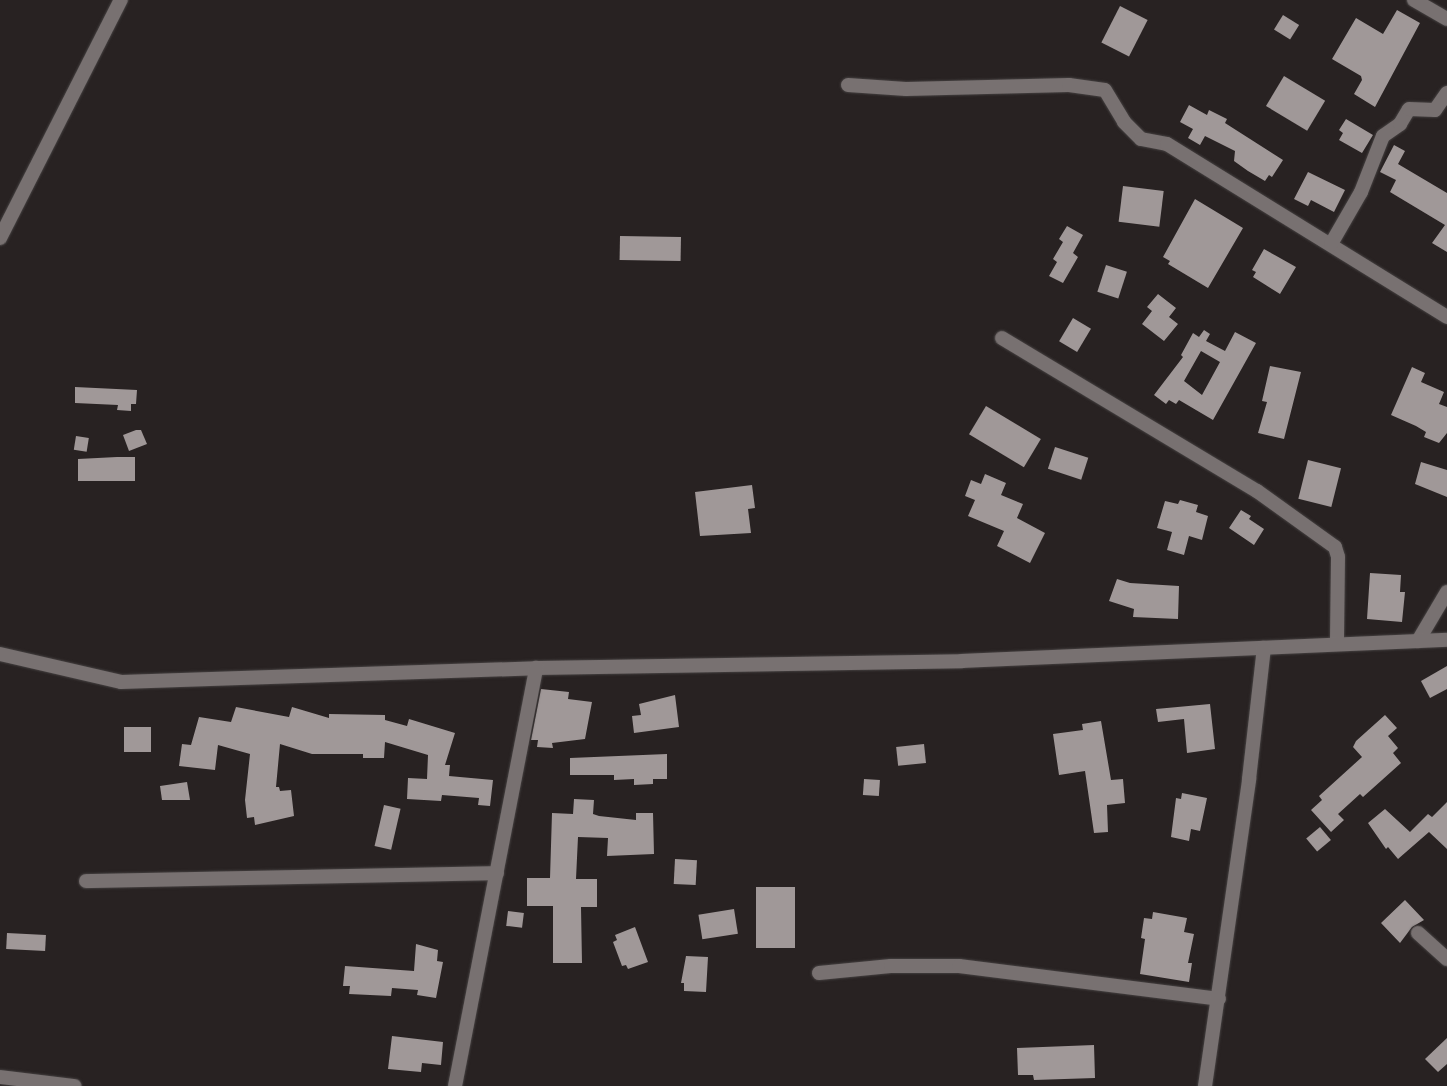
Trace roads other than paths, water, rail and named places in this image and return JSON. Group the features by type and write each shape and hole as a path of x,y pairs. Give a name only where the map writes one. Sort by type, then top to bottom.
{"street":[{"path":"0,238 121,0"},
{"path":"1414,0 1447,19"},
{"path":"848,85 906,89 1069,85 1105,90 1124,122 1141,140 1167,144 1447,317"},
{"path":"1331,244 1360,192 1383,136 1400,124 1409,109 1434,110 1447,93"},
{"path":"1002,338 1257,491 1335,546 1338,557 1337,644"},
{"path":"1418,641 1447,592"},
{"path":"0,654 121,682 536,668 962,661 1447,640"},
{"path":"1205,1086 1219,999 1264,648"},
{"path":"455,1086 536,668"},
{"path":"86,880 497,873"},
{"path":"1418,933 1447,959"},
{"path":"819,973 891,966 959,966 1219,999"},
{"path":"0,1077 74,1086"}]}
